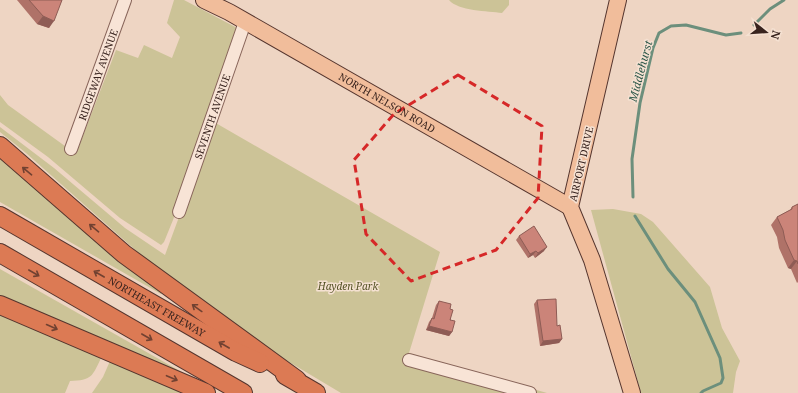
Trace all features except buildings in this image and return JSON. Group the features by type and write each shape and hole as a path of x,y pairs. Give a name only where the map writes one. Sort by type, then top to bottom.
{"highway":[{"path":"0,146 124,254 297,380"},
{"name":"NORTHEAST FREEWAY","path":"0,216 236,352 297,380 316,393"},
{"path":"0,253 243,393"},
{"path":"0,305 206,393"}],"main road":[{"name":"NORTH NELSON ROAD","path":"204,0 570,207"},
{"name":"AIRPORT DRIVE","path":"618,0 570,207 592,260 632,393"}],"street":[{"name":"RIDGEWAY AVENUE","path":"70,149 126,0"},
{"name":"SEVENTH AVENUE","path":"179,212 245,22"},
{"path":"409,360 530,393"}],"highlighted area":[{"path":"458,75 542,126 538,198 496,250 411,281 366,234 354,160 394,114"}],"green space":[{"path":"174,0 184,0 239,29 173,220 164,242 161,245 120,218 48,157 0,122 0,95 8,105 76,154 116,50 138,58 144,45 172,58 180,37 167,23"},
{"path":"449,0 509,0 509,5 502,13 466,8 453,4"},
{"name":"Hayden Park","path":"214,122 440,252 409,353 547,393 341,393 244,335 159,271 26,153 0,132 0,127 54,168 125,228 165,255"},
{"path":"0,154 164,290 161,294 0,202"},
{"path":"613,209 641,214 653,222 710,287 722,328 740,361 736,372 733,393 641,393 591,210"},
{"path":"0,269 180,371 178,375 0,297"},
{"path":"0,315 101,358 90,376 83,380 70,381 65,393 0,393"},
{"path":"110,361 187,393 92,393 103,377"}],"waterway":[{"name":"Middlehurst","path":"754,25 770,9 784,0"},
{"name":"Middlehurst","path":"633,197 632,159 640,103 653,48 659,33 671,26 686,25 726,35 741,33"},
{"name":"Middlehurst","path":"635,216 668,269 695,302 720,358 723,378 721,383 701,393"}]}
